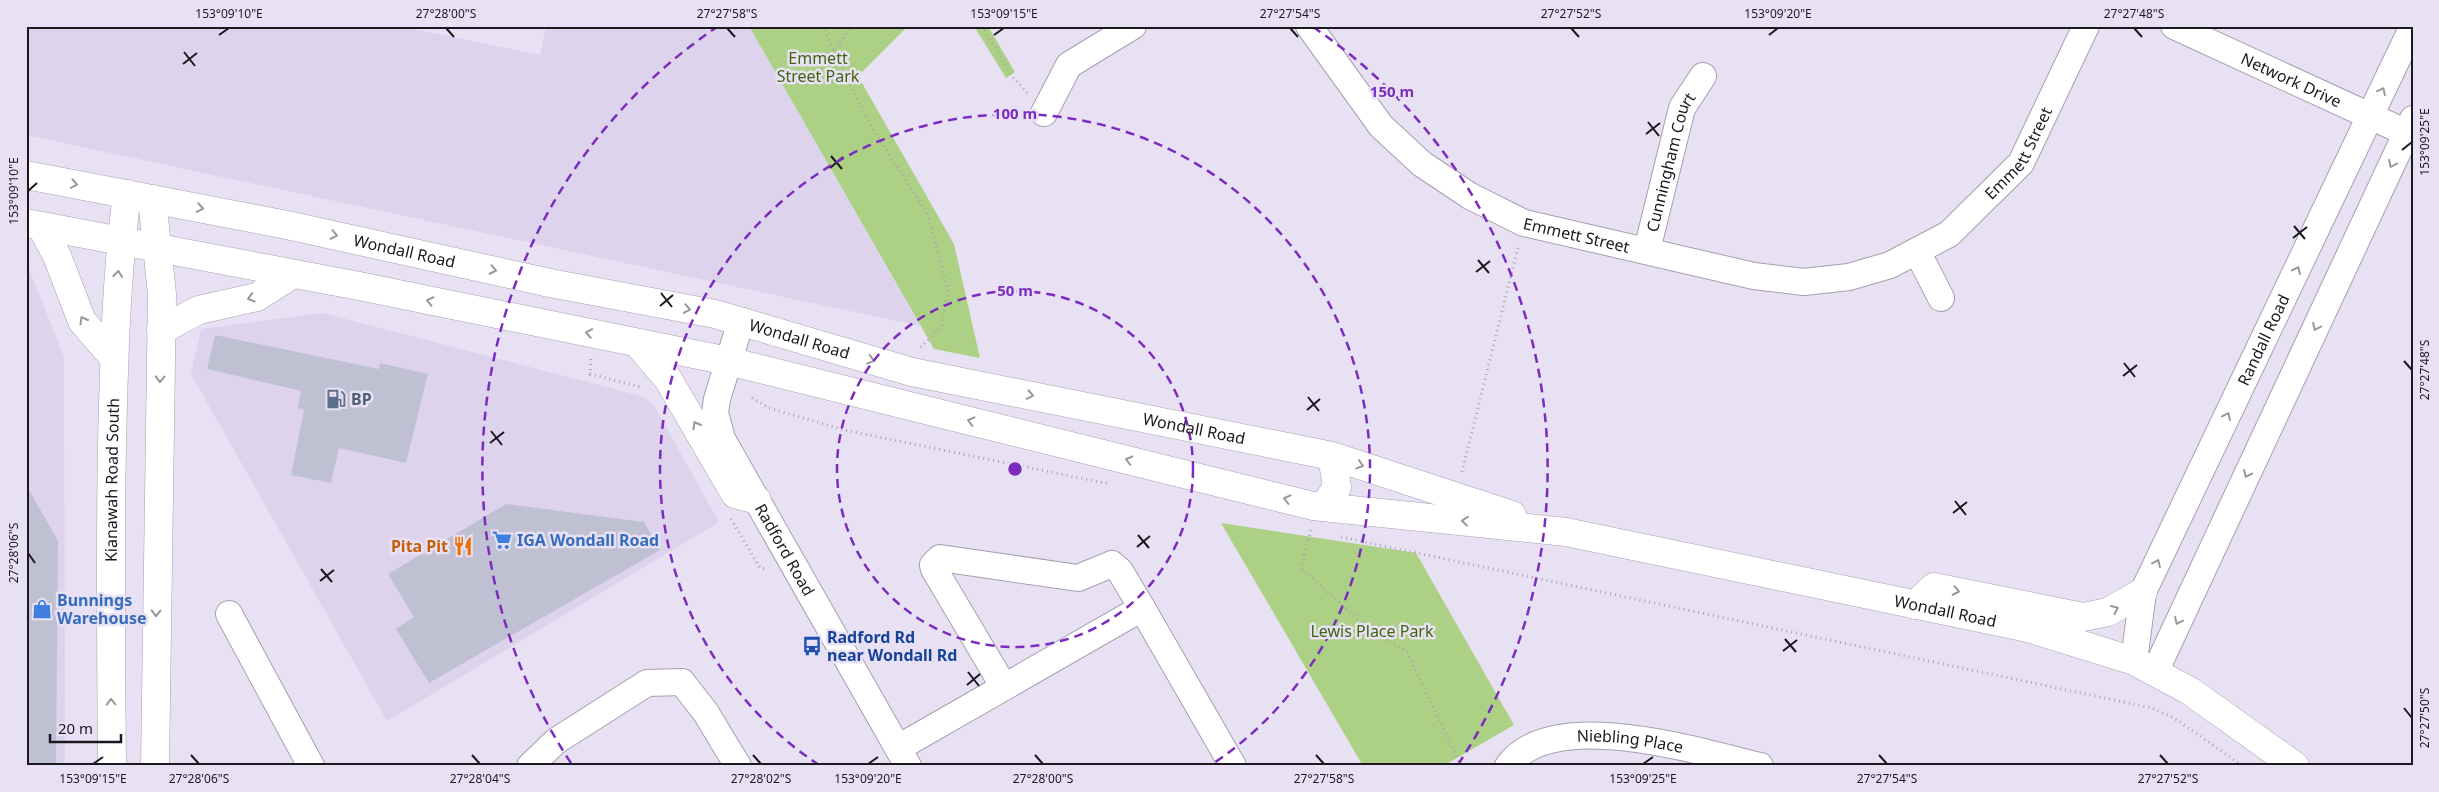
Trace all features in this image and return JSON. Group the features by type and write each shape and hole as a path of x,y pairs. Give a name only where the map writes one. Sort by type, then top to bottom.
{"main road":[{"name":"Wondall Road","path":"26,176 287,225 550,283 715,314 912,372 1332,456 1566,532 2028,628 2144,666 2190,691 2296,766"},
{"path":"139,197 158,248 162,294 155,766"},
{"name":"Kianawah Road South","path":"112,766 110,528 117,283 121,242 139,197"},
{"path":"34,224 57,256 82,321 114,358"},
{"name":"Wondall Road","path":"34,224 728,361 1319,523 1566,532"},
{"path":"161,330 199,310 257,297 293,274"},
{"path":"637,343 668,379 735,494 756,500"},
{"path":"1319,523 1336,487 1332,456"},
{"path":"1915,605 1934,586 2083,617 2108,612 2143,592"}],"street":[{"path":"1044,113 1069,65 1133,26"},
{"name":"Emmett Street","path":"1309,26 1381,126 1422,164 1470,196 1524,223 1754,276 1804,282 1849,277 1890,266 1949,234 2021,163 2086,26"},
{"name":"Network Drive","path":"2174,26 2370,116 2410,126"},
{"name":"Randall Road","path":"2144,666 2143,592 2413,26"},
{"name":"Cunningham Court","path":"1647,250 1682,108 1703,76"},
{"path":"2144,666 2410,126"},
{"path":"1917,251 1941,298"},
{"name":"Radford Road","path":"741,321 720,388 715,414 722,439 903,757"},
{"path":"1004,687 934,569 936,560 940,558 1078,578 1112,564 1120,571 1233,766"},
{"path":"903,757 1004,687 1142,608"},
{"path":"229,614 311,766"},
{"path":"530,766 556,741 647,683 682,682 706,712 738,766"},
{"name":"Niebling Place","path":"1508,766 1515,757 1539,744 1582,735 1630,737 1760,766"}],"path":[{"path":"822,26 869,123 927,213 948,291 941,328 918,350"},
{"path":"835,52 851,26"},
{"path":"982,26 1013,77 1044,113"},
{"path":"1462,472 1524,223"},
{"path":"752,398 769,408 844,430 1117,486"},
{"path":"1302,528 1319,523"},
{"path":"1319,523 1301,568 1370,630 1407,652 1461,766"},
{"path":"1340,536 2152,708 2174,718 2243,766"}],"shaded area":[{"path":"26,26 400,26 540,55 546,26 749,26 920,326 26,135"},
{"path":"26,261 64,357 65,766 26,766"},
{"path":"323,313 645,397 656,409 719,522 387,721 191,374 201,329"}],"green space":[{"name":"Emmett Street Park","path":"749,26 908,26 858,76 954,244 980,358 934,349"},
{"path":"974,26 988,26 1015,72 1006,78"},
{"name":"Lewis Place Park","path":"1221,523 1416,553 1514,725 1443,766 1363,766"}],"building":[{"path":"215,335 379,369 380,363 428,374 406,463 339,448 331,483 291,475 304,410 298,408 301,391 207,369"},
{"name":"Bunnings Warehouse","path":"26,485 58,541 56,766 26,766"},
{"path":"506,504 644,522 660,550 429,683 396,629 414,617 388,574"}],"place":[{"name":"BP","path":"336,399"},
{"name":"IGA Wondall Road","path":"502,540"},
{"name":"Pita Pit","path":"463,546"},
{"name":"Bunnings Warehouse","path":"42,609"},
{"name":"Radford Rd near Wondall Rd","path":"812,646"}]}
